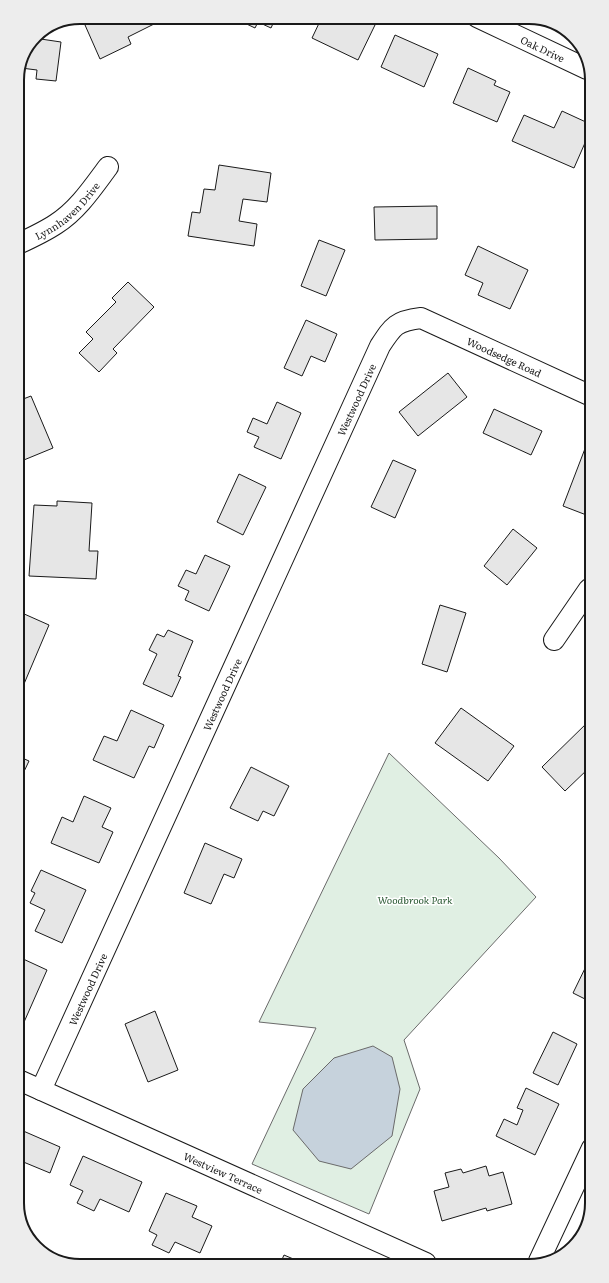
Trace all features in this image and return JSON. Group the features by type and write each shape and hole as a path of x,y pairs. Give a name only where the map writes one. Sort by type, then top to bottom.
{"street":[{"name":"Oak Drive","path":"492,24 584,67"},
{"name":"Lynnhaven Drive","path":"24,242 58,224 82,201 108,167"},
{"name":"Woodsedge Road","path":"421,318 585,393"},
{"name":"Westwood Drive","path":"41,1090 380,346 391,329 405,320 421,318"},
{"path":"554,640 585,596"},
{"name":"Westview Terrace","path":"24,1082 419,1259"},
{"path":"540,1258 585,1163"}],"green space":[{"name":"Woodbrook Park","path":"389,753 499,858 536,897 404,1040 420,1089 369,1214 252,1164 316,1028 259,1022"}],"shaded area":[{"path":"373,1046 392,1057 400,1089 392,1136 351,1169 319,1161 293,1130 303,1089 334,1058"}],"building":[{"path":"154,24 128,37 131,44 100,59 85,25"},
{"path":"247,24 257,24 255,28"},
{"path":"262,24 273,24 271,28"},
{"path":"319,24 375,25 358,60 312,38"},
{"path":"395,35 438,54 424,87 381,67"},
{"path":"42,39 61,42 56,81 36,79 37,70 25,69 30,55 36,46"},
{"path":"468,68 496,81 494,85 510,92 497,122 453,103"},
{"path":"562,111 585,122 585,143 574,168 512,141 524,115 554,128"},
{"path":"219,165 271,173 267,202 243,199 239,221 257,224 254,246 188,236 192,212 200,213 204,189 215,190"},
{"path":"437,206 437,239 375,240 374,207"},
{"path":"319,240 345,250 326,296 301,286"},
{"path":"478,246 528,270 510,309 478,295 483,283 465,275"},
{"path":"128,282 154,307 113,349 117,353 99,372 79,353 93,339 86,332 116,302 112,298"},
{"path":"306,320 337,334 325,362 311,356 302,376 284,368"},
{"path":"448,373 467,397 418,436 399,412"},
{"path":"31,396 53,448 24,460 24,399"},
{"path":"277,402 301,413 281,459 254,447 259,437 247,432 253,418 267,424"},
{"path":"494,409 542,431 531,455 483,433"},
{"path":"585,449 585,514 563,506"},
{"path":"393,460 416,470 395,518 371,507"},
{"path":"239,474 266,487 243,535 217,522"},
{"path":"57,501 92,503 89,551 98,551 96,579 29,576 34,505 57,506"},
{"path":"513,529 537,548 507,585 484,566"},
{"path":"205,555 230,566 209,611 185,600 189,591 178,586 186,570 196,574"},
{"path":"440,605 466,613 447,672 422,664"},
{"path":"24,614 49,625 24,684"},
{"path":"168,630 193,641 178,676 181,677 172,697 143,684 157,654 149,650 157,634 164,637"},
{"path":"461,708 514,746 488,781 435,743"},
{"path":"131,710 164,725 154,748 149,746 134,778 93,760 104,736 117,741"},
{"path":"585,725 585,772 565,791 542,767"},
{"path":"24,759 29,761 24,772"},
{"path":"251,767 289,786 274,816 263,811 258,821 230,808"},
{"path":"84,796 111,808 102,827 113,832 99,863 51,843 62,817 73,822"},
{"path":"205,843 242,859 234,878 224,874 211,904 184,893"},
{"path":"41,870 86,890 62,943 35,931 45,910 30,903 35,893 31,891"},
{"path":"24,959 47,970 24,1022"},
{"path":"585,968 585,999 573,993"},
{"path":"155,1011 178,1070 148,1082 125,1024"},
{"path":"553,1032 577,1044 558,1085 533,1073"},
{"path":"526,1088 559,1104 535,1155 496,1136 504,1119 517,1125 523,1110 517,1108"},
{"path":"24,1131 60,1147 50,1173 24,1162"},
{"path":"83,1156 142,1182 129,1212 100,1199 94,1211 77,1203 83,1191 70,1185"},
{"path":"486,1166 489,1176 503,1172 512,1204 487,1211 486,1208 442,1221 434,1191 449,1187 445,1173 461,1169 463,1173"},
{"path":"166,1193 197,1206 192,1217 212,1226 200,1253 175,1242 169,1253 152,1245 157,1235 149,1231"},
{"path":"284,1255 293,1259 282,1259"}]}
